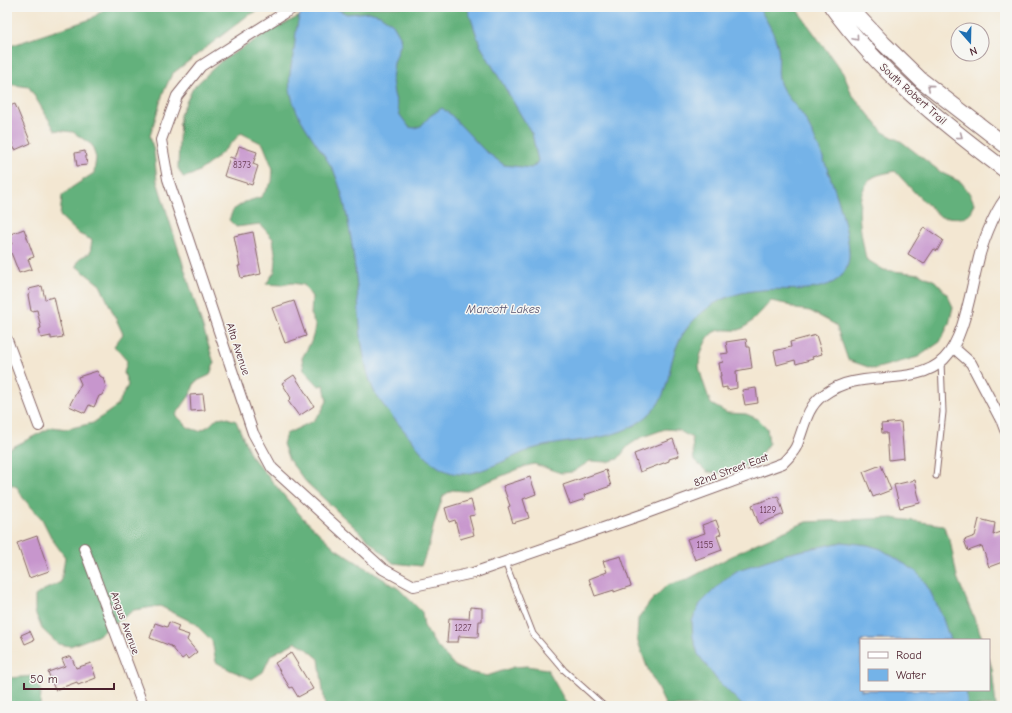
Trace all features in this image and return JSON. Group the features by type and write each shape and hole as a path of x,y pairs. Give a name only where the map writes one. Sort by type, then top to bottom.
{"main road":[{"name":"South Robert Trail","path":"832,7 874,58 908,92 939,119 1005,170"},
{"name":"South Robert Trail","path":"849,7 883,44 921,80 1005,145"}],"street":[{"name":"Alta Avenue","path":"296,7 284,13 202,66 177,96 161,140 168,179 253,433 272,468 383,569 414,586"},
{"name":"82nd Street East","path":"414,586 473,573 641,515 783,463 796,448 810,408 821,396 835,388 851,382 916,374 932,368 941,362 954,348 968,305 977,263 989,230 1005,199"},
{"path":"7,340 39,426"},
{"path":"954,348 971,364 1005,430"},
{"name":"Angus Avenue","path":"84,548 142,706"}],"lane":[{"path":"936,476 943,412 941,362"},
{"path":"505,562 533,634 564,670 604,706"}],"green space":[{"path":"107,7 266,7 247,16 172,74 163,93 150,136 154,152 157,181 214,363 210,375 195,382 190,395 176,415 189,428 199,431 209,426 217,418 224,417 236,421 251,456 302,517 336,549 399,589 422,612 424,626 435,644 455,666 468,672 487,676 514,667 527,666 547,669 568,706 325,706 319,659 306,648 296,642 271,655 263,672 252,679 230,670 216,662 212,641 194,623 160,606 134,610 97,636 70,646 58,644 42,629 35,612 35,596 61,582 65,557 52,539 42,519 23,498 17,487 7,483 7,450 52,427 67,429 93,423 117,406 128,385 124,373 127,361 114,346 123,334 100,285 76,266 80,258 90,253 92,240 79,234 60,216 62,196 71,188 94,173 96,158 92,145 73,132 55,130 29,87 7,84 7,47 91,19"},
{"name":"Marcott Lakes","path":"317,7 795,7 845,76 851,93 883,132 902,142 942,173 961,182 970,194 974,203 971,214 963,218 941,217 916,194 895,171 873,177 865,187 861,196 860,217 866,259 884,270 920,274 935,281 947,294 953,307 949,324 940,342 918,357 874,369 848,360 836,325 810,311 796,309 786,304 771,301 751,322 743,328 739,330 720,330 711,334 699,361 700,372 711,404 727,413 746,414 758,419 767,428 769,443 756,461 740,468 722,473 707,472 694,460 692,438 678,430 665,429 640,438 628,446 618,459 607,462 590,461 573,472 561,473 534,464 526,466 465,491 452,490 443,496 428,549 421,566 393,563 306,482 289,460 283,444 286,434 313,421 321,412 327,401 324,385 319,386 304,370 302,358 311,342 316,326 311,316 312,297 304,285 292,283 282,285 266,284 275,271 276,259 273,239 260,224 236,227 229,220 233,210 245,202 261,197 272,182 273,169 263,144 241,133 214,160 198,172 183,177 178,168 180,115 193,88 221,61 267,33"},
{"path":"892,518 943,525 950,540 957,577 983,639 860,639 860,691 990,691 990,662 996,706 666,706 647,667 637,639 638,619 651,601 667,585 688,579 755,544 806,522"},
{"path":"34,676 41,692 40,706 7,706 7,682 9,678"}],"water":[{"name":"Marcott Lakes","path":"304,7 332,7 347,14 369,12 380,15 393,24 400,36 401,43 394,63 392,80 394,94 400,115 409,127 414,128 421,126 430,116 442,108 450,114 484,150 504,165 531,168 538,161 532,134 480,45 467,7 758,7 770,27 777,43 779,52 778,76 781,85 811,129 835,189 847,233 849,251 848,264 842,275 834,282 823,286 811,289 773,289 748,292 726,298 708,308 698,316 682,336 676,348 666,388 658,405 641,421 628,428 615,434 601,437 543,446 529,450 496,465 470,473 455,474 447,472 434,464 422,453 376,395 365,364 361,339 352,242 343,198 332,168 307,130 296,110 290,89 290,74 297,28 299,17"},
{"path":"842,542 868,545 881,549 914,570 922,578 930,591 942,616 950,639 860,639 860,691 966,691 968,706 743,706 717,680 698,654 693,637 692,621 700,604 725,579 738,570 786,554"}],"building":[{"path":"15,104 31,143 15,150 7,131 7,107"},
{"path":"239,146 257,152 253,164 258,166 252,185 224,176 230,157 235,159"},
{"path":"85,151 87,165 77,166 75,153"},
{"path":"924,227 943,240 937,251 934,249 924,264 908,254"},
{"path":"24,229 34,257 28,259 32,269 19,273 8,245 12,244 8,235"},
{"path":"253,232 261,274 241,278 234,236"},
{"path":"42,286 45,299 54,297 63,337 51,339 51,336 41,338 39,329 41,328 37,310 31,311 28,295 30,294 29,289"},
{"path":"294,301 306,336 285,343 272,308"},
{"path":"816,335 822,354 812,357 813,359 796,364 795,360 777,365 774,351 791,347 790,342"},
{"path":"746,339 747,347 749,347 752,368 736,371 737,388 727,390 727,387 722,388 719,363 723,362 721,354 728,353 726,342"},
{"path":"97,371 103,378 106,387 102,395 99,396 94,407 89,405 85,413 69,406 81,384 78,377"},
{"path":"294,375 314,406 299,416 288,401 291,398 282,383"},
{"path":"756,388 758,403 745,405 742,390"},
{"path":"203,394 205,410 191,411 190,395"},
{"path":"901,422 904,458 889,460 887,433 882,433 881,424"},
{"path":"673,439 679,456 640,472 634,454"},
{"path":"881,465 891,490 873,497 863,472"},
{"path":"606,470 611,486 584,495 585,499 570,504 563,485"},
{"path":"530,477 536,494 523,499 529,518 513,523 508,507 510,506 503,486"},
{"path":"915,480 920,503 900,508 894,485"},
{"path":"778,496 784,514 759,524 752,505"},
{"path":"471,500 475,515 469,516 474,535 460,539 455,520 449,522 445,508"},
{"path":"979,519 995,523 993,535 1001,532 1005,542 1005,561 989,567 982,546 968,551 964,540 975,536"},
{"path":"716,520 721,534 717,536 722,550 695,560 687,539 705,533 702,525"},
{"path":"37,536 49,571 29,578 17,543"},
{"path":"621,556 631,586 614,592 614,590 595,596 589,579 607,572 603,561"},
{"path":"470,607 482,608 482,621 479,621 478,637 459,636 458,642 447,642 449,618 469,619"},
{"path":"169,622 179,626 177,631 189,635 187,640 197,652 188,659 186,656 182,659 171,646 150,638 155,623 167,627"},
{"path":"30,631 34,640 25,644 21,635"},
{"path":"291,653 313,689 298,697 292,687 290,688 275,663"},
{"path":"71,656 76,668 91,663 96,678 78,685 77,682 55,690 48,672 65,666 62,659"}]}
